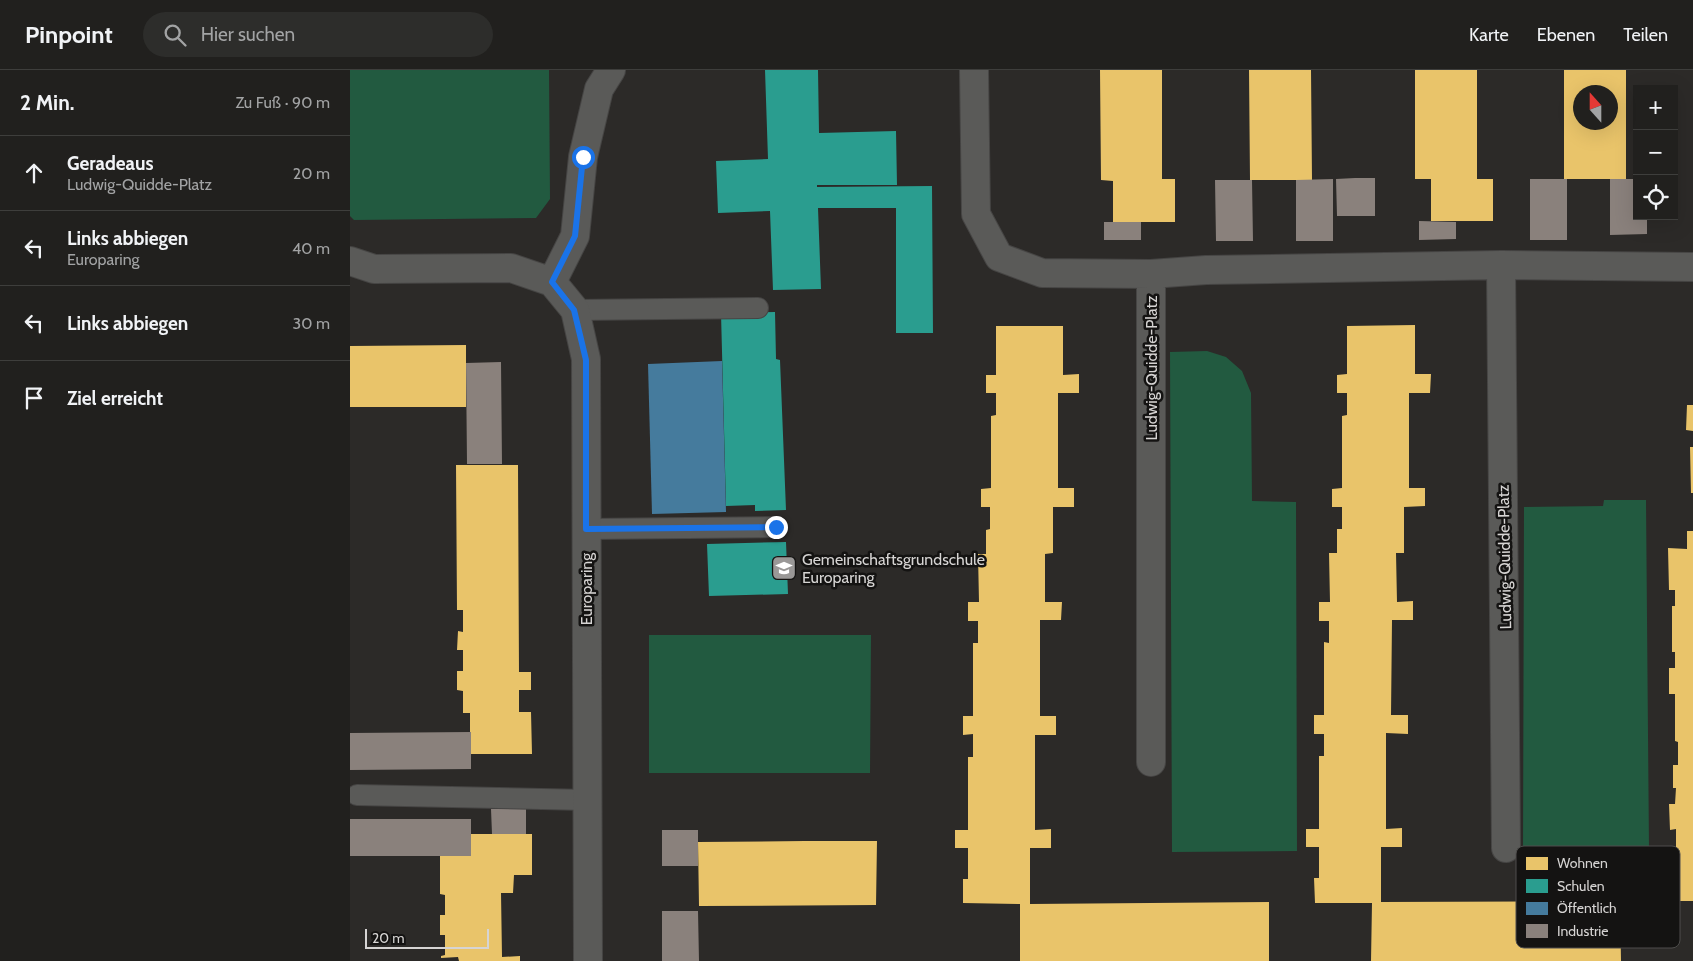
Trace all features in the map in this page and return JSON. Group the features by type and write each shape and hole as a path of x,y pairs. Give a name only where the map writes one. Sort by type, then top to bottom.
{"street":[{"path":"350,261 374,269 512,268 552,282 575,236 583,157 599,89 611,70"},
{"name":"Ludwig-Quidde-Platz","path":"974,70 976,214 999,257 1042,273 1151,274 1206,270 1501,265 1693,267"},
{"name":"Ludwig-Quidde-Platz","path":"1501,265 1506,848"},
{"name":"Ludwig-Quidde-Platz","path":"1151,274 1151,762"},
{"name":"Europaring","path":"552,282 574,310 586,360 588,961"}],"lane":[{"path":"574,310 758,308"},
{"path":"586,529 776,527"},
{"path":"357,795 587,800"}],"green space":[{"path":"350,70 549,70 550,199 536,218 354,220 350,216"},
{"path":"1207,351 1226,357 1242,371 1251,393 1252,501 1296,502 1297,851 1172,852 1170,352"},
{"path":"1604,500 1646,500 1649,846 1523,846 1524,507 1603,506"},
{"path":"649,635 871,635 870,773 649,773"}],"building: Wohnen":[{"path":"1100,70 1162,70 1162,179 1175,179 1175,222 1113,222 1113,181 1101,180"},
{"path":"1249,70 1311,70 1312,180 1250,180"},
{"path":"1415,70 1477,70 1477,179 1493,179 1493,221 1431,221 1431,179 1415,179"},
{"path":"1564,70 1626,70 1626,179 1564,179"},
{"path":"1415,325 1415,374 1431,374 1430,393 1409,393 1409,488 1425,488 1425,506 1404,507 1404,553 1396,553 1397,602 1413,601 1413,620 1392,620 1391,715 1408,715 1408,734 1386,733 1386,829 1402,828 1402,847 1381,847 1381,902 1516,901 1516,948 1621,948 1621,961 1371,961 1372,903 1315,903 1314,878 1319,878 1319,847 1306,847 1306,829 1319,829 1319,756 1324,756 1324,734 1314,734 1314,715 1324,715 1324,642 1329,643 1329,621 1319,621 1319,602 1330,602 1329,553 1337,553 1337,529 1342,529 1342,507 1332,507 1332,489 1342,488 1342,416 1347,415 1347,393 1337,393 1337,375 1347,374 1347,326"},
{"path":"996,326 1063,326 1063,375 1079,374 1079,393 1058,393 1058,488 1074,488 1074,507 1053,507 1053,553 1045,554 1045,602 1062,602 1061,620 1040,620 1040,716 1056,716 1056,735 1035,735 1035,830 1051,829 1051,848 1030,848 1030,904 1269,902 1269,961 1020,961 1020,904 963,903 963,879 968,879 968,848 955,848 955,830 968,830 968,757 973,757 973,734 963,735 963,716 973,716 973,643 978,643 978,621 968,621 968,602 979,602 978,554 986,554 986,530 990,529 990,507 981,507 981,489 991,488 991,416 996,415 996,393 986,393 986,375 996,375"},
{"path":"466,345 466,407 350,407 350,346"},
{"path":"1687,405 1693,405 1693,431 1686,430"},
{"path":"1690,447 1693,447 1693,493 1691,493"},
{"path":"456,465 518,465 519,672 531,672 531,690 519,690 519,712 531,712 532,754 470,754 470,713 463,713 463,691 457,690 457,671 463,671 463,650 457,650 458,631 463,632 463,610 457,610"},
{"path":"1687,531 1693,531 1693,901 1680,901 1680,846 1676,846 1676,829 1670,830 1669,804 1675,804 1676,788 1673,788 1673,765 1678,765 1678,742 1675,741 1675,694 1669,694 1669,668 1675,668 1675,652 1672,652 1672,606 1675,606 1675,590 1669,590 1668,548 1687,549"},
{"path":"471,834 532,834 532,875 514,875 513,893 501,893 502,957 520,956 520,961 459,961 458,957 441,958 441,956 445,955 445,935 440,935 440,915 445,915 445,895 440,894 440,856 471,856"},
{"path":"877,841 876,905 699,906 698,842"}],"building: Schulen":[{"path":"765,70 818,70 819,133 896,131 897,185 817,185 817,187 932,186 933,333 896,333 896,208 818,208 821,289 773,290 770,211 718,213 716,161 768,159"},
{"path":"775,312 776,359 780,360 786,510 755,511 755,505 726,506 721,313"},
{"path":"786,542 788,594 709,596 707,544"}],"building: Öffentlich":[{"path":"722,361 726,512 652,514 648,364"}],"building: Industrie":[{"path":"1375,178 1375,216 1337,216 1336,179"},
{"path":"1333,179 1333,241 1296,241 1296,180"},
{"path":"1530,179 1567,179 1567,240 1530,240"},
{"path":"1610,179 1633,179 1633,220 1647,220 1647,234 1610,235"},
{"path":"1215,180 1252,180 1253,241 1216,241"},
{"path":"1419,221 1456,222 1456,239 1419,240"},
{"path":"1104,222 1141,222 1141,240 1104,240"},
{"path":"501,362 502,464 467,464 466,363"},
{"path":"471,732 471,769 350,770 350,733"},
{"path":"491,809 526,809 526,834 492,834"},
{"path":"350,819 471,819 471,856 350,856"},
{"path":"662,830 698,830 698,866 662,866"},
{"path":"662,911 698,911 699,961 662,961"}],"place":[{"name":"Gemeinschaftsgrundschule Europaring","path":"784,568"}],"route":[{"path":"583,157 575,236 552,282 574,310 586,360 586,529 776,527"}]}
